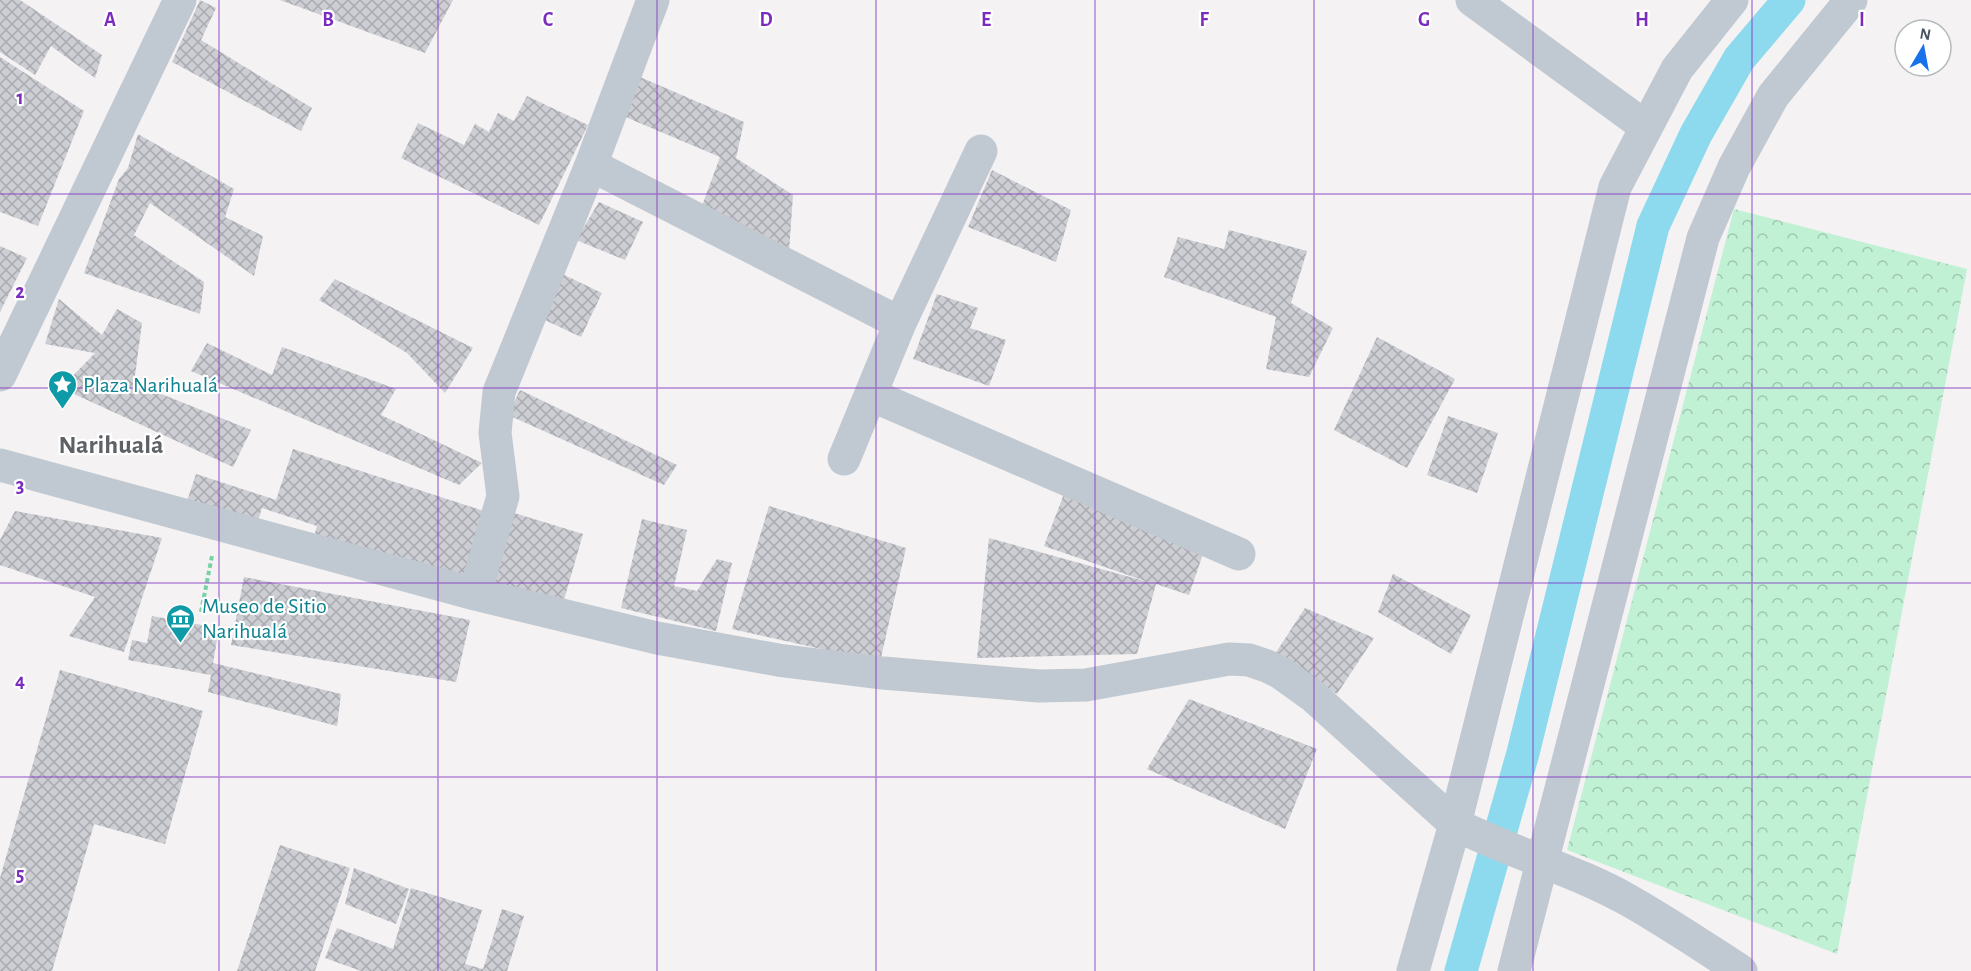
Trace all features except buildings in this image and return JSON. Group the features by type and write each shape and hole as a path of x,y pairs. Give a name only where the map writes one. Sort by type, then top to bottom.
{"street":[{"path":"0,375 180,0"},
{"path":"475,594 503,496 495,433 500,392 591,165 653,0"},
{"path":"1472,0 1646,128"},
{"path":"1413,971 1469,831 1615,188 1677,69 1732,0"},
{"path":"1514,971 1534,858 1703,238 1734,167 1773,96 1851,0"},
{"path":"844,459 900,323 981,151"},
{"path":"591,165 900,323"},
{"path":"870,395 1239,554"},
{"path":"0,465 475,594 657,638 778,660 905,675 1039,686 1086,685 1229,659 1249,660 1281,673 1313,696 1469,831 1628,900 1741,971"}],"path":[{"path":"201,612 218,523"}],"green space":[{"path":"1734,209 1967,269 1837,954 1567,850"}],"waterway":[{"path":"1461,971 1523,753 1653,226 1696,134 1739,59 1789,0"}],"place":[{"name":"Plaza Narihualá","path":"62,410"},
{"name":"Museo de Sitio Narihualá","path":"181,644"}],"district":[{"name":"Narihualá","path":"111,444"}]}
